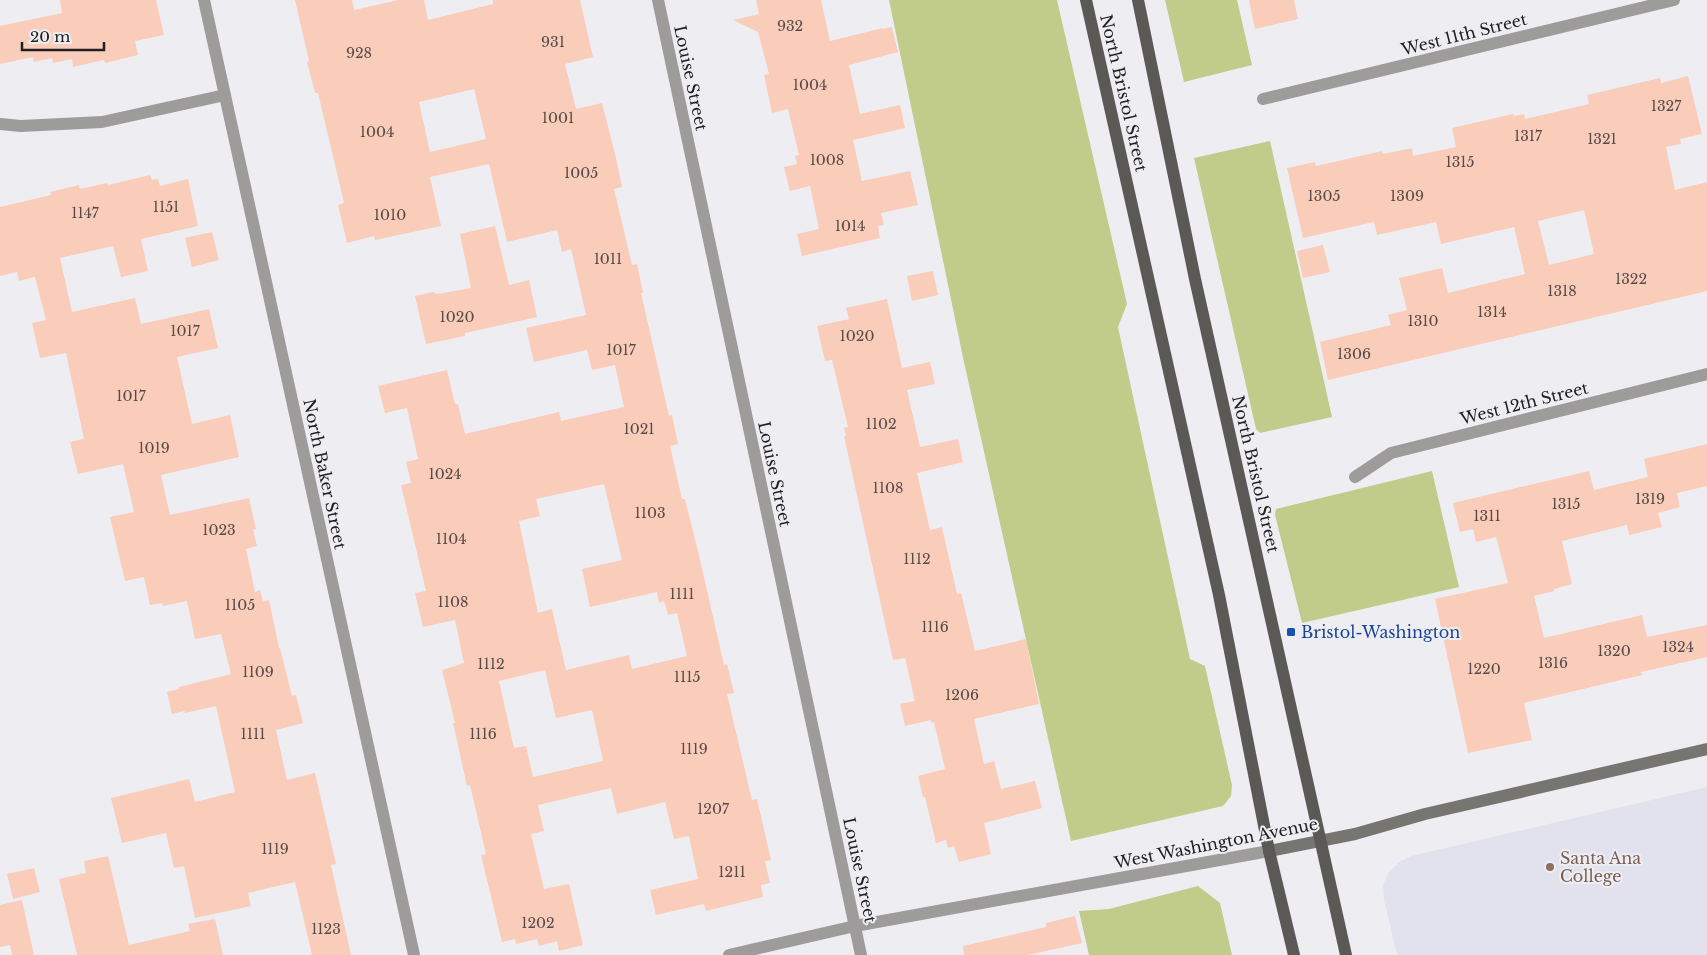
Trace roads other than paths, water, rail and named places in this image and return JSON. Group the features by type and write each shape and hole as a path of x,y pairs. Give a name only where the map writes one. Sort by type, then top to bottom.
{"main road":[{"name":"North Bristol Street","path":"1086,0 1219,595 1269,851 1294,955"},
{"name":"North Bristol Street","path":"1138,0 1195,279 1346,955"}],"street":[{"name":"North Baker Street","path":"204,0 414,955"},
{"name":"Louise Street","path":"658,0 862,955"},
{"name":"West 11th Street","path":"1263,99 1674,0"},
{"path":"0,124 21,126 102,122 224,95"},
{"name":"West 12th Street","path":"1355,477 1391,453 1707,374"},
{"name":"West Washington Avenue","path":"729,955 855,926 1355,834 1425,814 1707,749"}],"place":[{"name":"Bristol-Washington","path":"1291,632"},
{"name":"Santa Ana College","path":"1550,867"}]}
